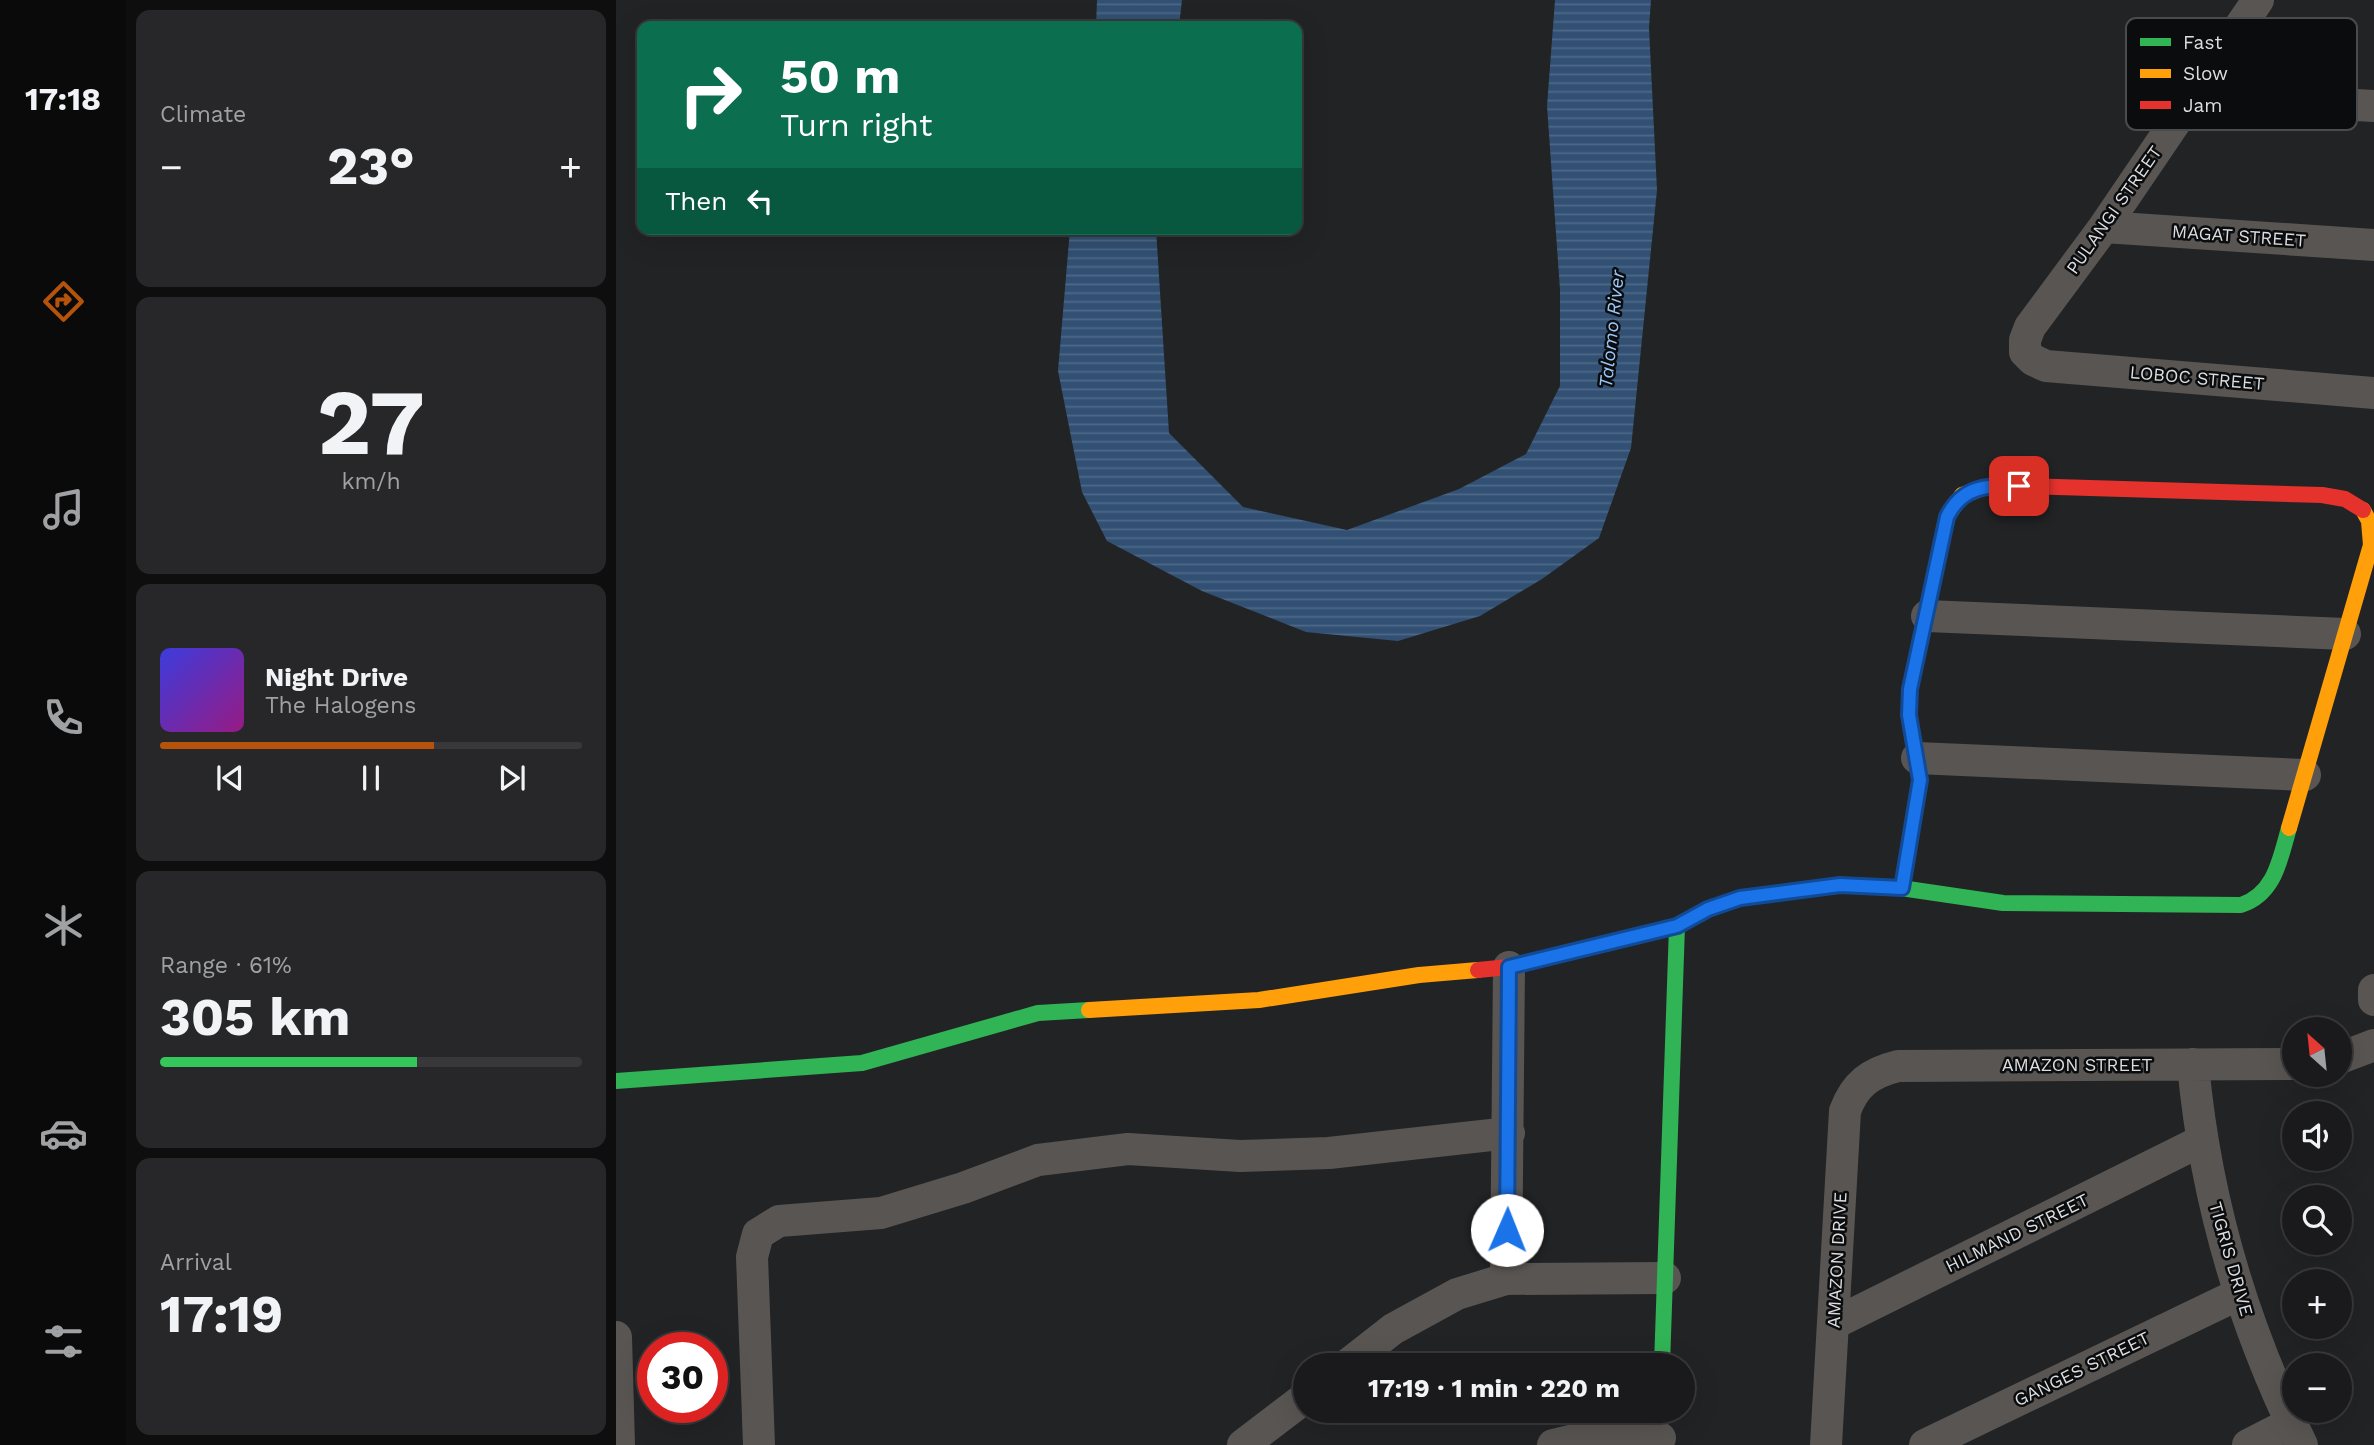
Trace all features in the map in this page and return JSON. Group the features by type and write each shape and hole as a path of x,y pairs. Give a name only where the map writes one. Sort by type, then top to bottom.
{"street":[{"name":"PULANGI STREET","path":"2246,18 2258,0"},
{"name":"PULANGI STREET","path":"2025,352 2025,340 2030,327 2104,227 2170,130"},
{"name":"MAGAT STREET","path":"2104,227 2374,245"},
{"name":"LOBOC STREET","path":"2025,352 2046,366 2374,393"},
{"path":"616,1080 862,1063 1038,1013 1259,1000 1419,975 1509,967 1677,926 1708,909 1740,898 1840,885 1902,888 2003,903 2241,905 2256,900 2275,876 2371,545 2372,528 2368,513 2358,503 2322,495 1992,485 1962,495 1947,517 1910,689 1909,715 1920,780 1902,888"},
{"path":"1927,616 2345,634"},
{"path":"1917,758 2305,775"},
{"path":"1662,1353 1677,926"},
{"path":"1506,1279 1509,967"},
{"path":"2374,990 2374,1000"},
{"path":"2352,1053 2374,1045"},
{"name":"AMAZON STREET","path":"1863,1080 1879,1070 1898,1066 2282,1063"},
{"name":"TIGRIS DRIVE","path":"2193,1064 2201,1141 2212,1198 2239,1294 2297,1434"},
{"name":"AMAZON DRIVE","path":"1826,1445 1845,1111 1851,1095 1863,1080"},
{"path":"759,1445 752,1257 753,1243 766,1226 796,1218 828,1220 881,1213 963,1188 1038,1160 1128,1149 1240,1156 1329,1153 1508,1133"},
{"name":"HILMAND STREET","path":"1833,1324 2201,1141"},
{"path":"1362,1353 1393,1329 1457,1294 1506,1279 1665,1278"},
{"name":"GANGES STREET","path":"1925,1445 2239,1294"},
{"path":"616,1337 619,1445"},
{"path":"1243,1445 1293,1407"},
{"path":"1553,1445 1582,1437 1660,1431"},
{"path":"2248,1445 2297,1434"}],"water":[{"path":"1097,0 1182,0 1180,21 1096,21"},
{"name":"Talomo River","path":"1555,0 1651,0 1649,28 1657,190 1631,448 1599,538 1542,579 1480,616 1398,641 1306,632 1202,591 1107,541 1082,492 1058,371 1069,235 1156,235 1169,433 1243,507 1347,530 1459,489 1526,454 1560,386 1560,290 1547,106"}],"traffic: fast":[{"path":"1901,888 2003,903 2241,905 2262,893 2269,884 2279,863 2289,828"},
{"path":"1662,1353 1677,926"},
{"path":"616,1081 862,1063 1038,1013 1089,1010"}],"traffic: slow":[{"path":"1902,888 1920,780 1909,715 1910,689 1947,517 1962,495 1975,491"},
{"path":"2289,828 2371,545 2369,521 2363,510"},
{"path":"1089,1010 1259,1000 1419,975 1478,970"}],"traffic: jam":[{"path":"1975,491 1992,485 2322,495 2345,499 2363,510"},
{"path":"1478,970 1509,967 1677,926 1708,909 1740,898 1840,885 1901,888"}],"route":[{"path":"1507,1230 1509,967 1677,926 1708,909 1740,898 1798,888 1840,885 1902,888 1920,780 1909,715 1910,689 1947,517 1962,495 1992,485 2019,486"}]}
